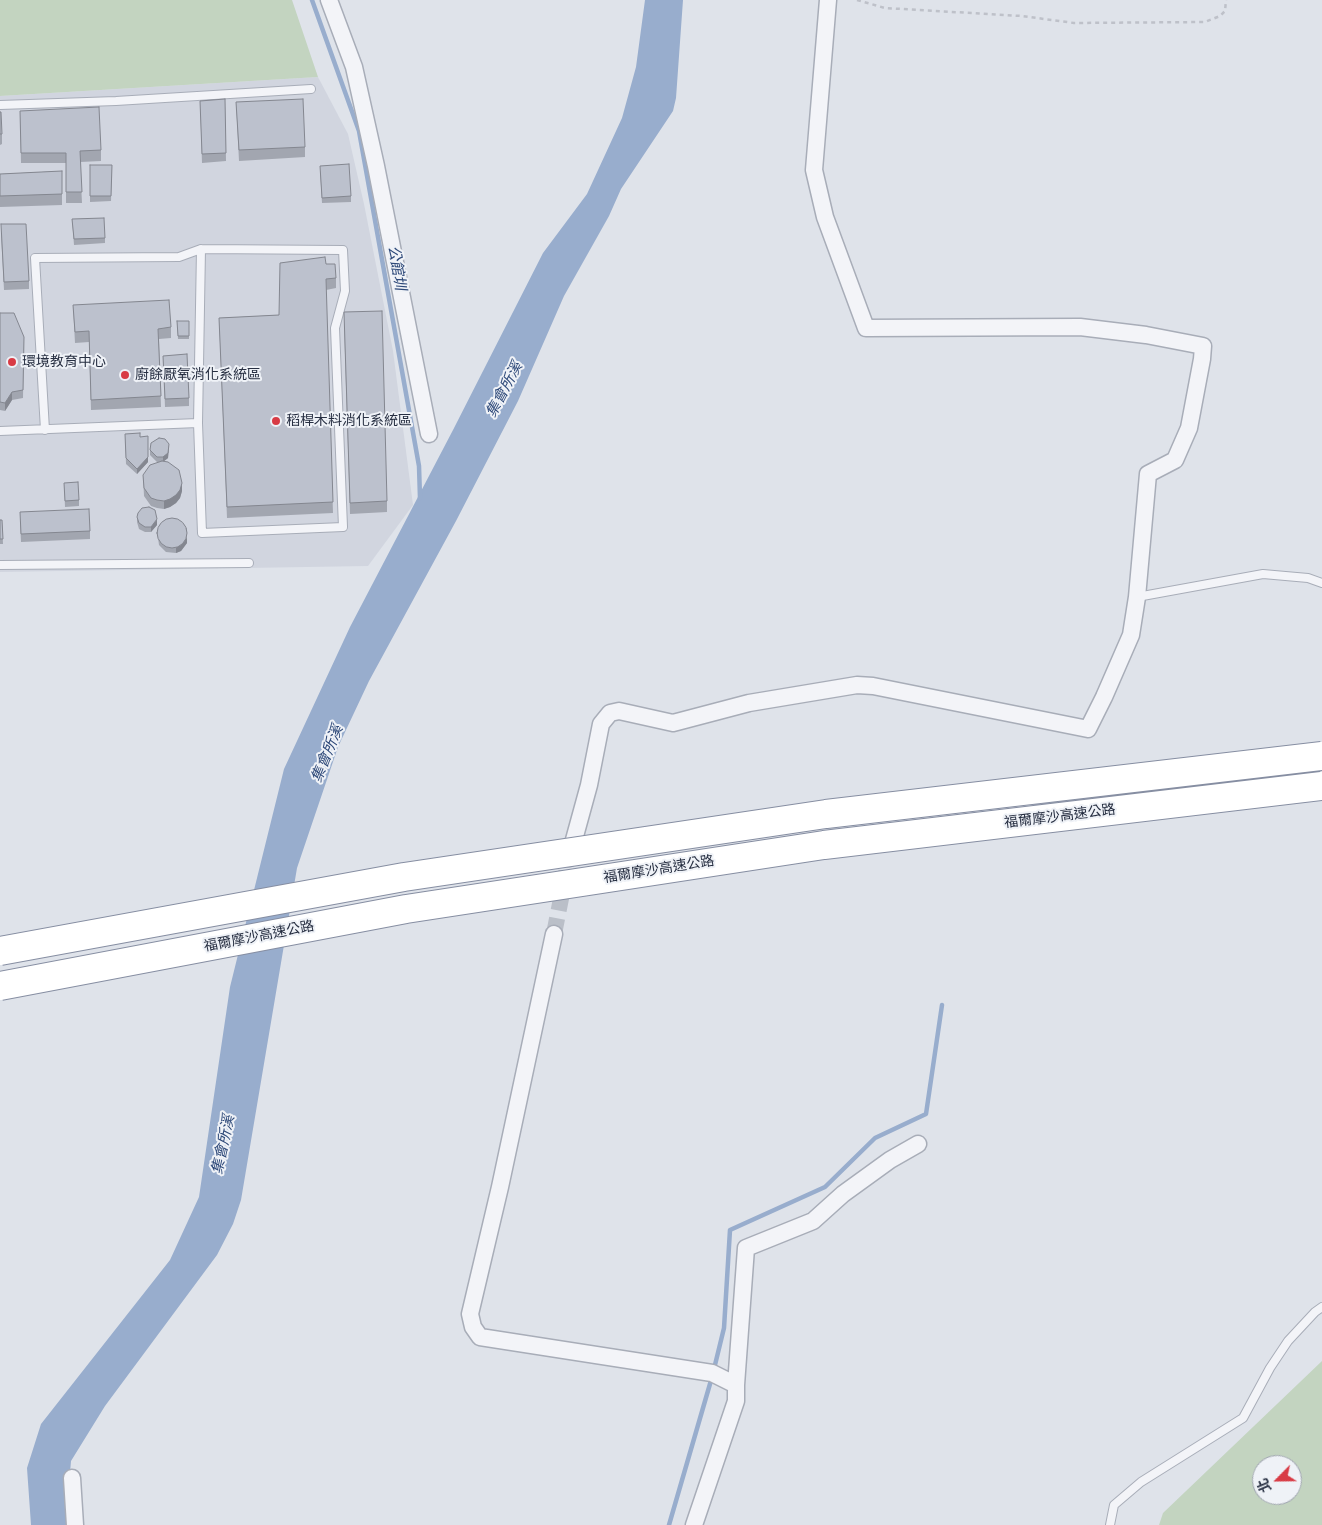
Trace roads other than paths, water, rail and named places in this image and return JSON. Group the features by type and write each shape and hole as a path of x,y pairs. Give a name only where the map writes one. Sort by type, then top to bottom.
{"highway":[{"path":"0,951 404,877 826,814 1322,756"},
{"name":"福爾摩沙高速公路","path":"0,986 406,909 824,845 1322,786"}],"street":[{"path":"329,0 354,67 376,166 429,434"},
{"path":"569,858 589,785 601,724 610,714 619,711 673,723 749,703 857,684 1088,729 1131,635 1137,596 1148,474 1176,460 1189,428 1203,346 1146,335 1080,326 866,328 825,217 814,170 828,0"},
{"path":"554,934 500,1187 470,1314 472,1327 480,1337 712,1373 736,1385"},
{"path":"694,1525 736,1401 746,1248 813,1221 843,1194 890,1160 918,1144"},
{"path":"72,1478 75,1525"}],"lane":[{"path":"0,105 116,101 311,89"},
{"path":"45,430 35,258 178,257 201,249 343,250 345,292 335,328 344,527 202,533 198,424 201,249"},
{"path":"0,431 198,424"},
{"path":"0,565 249,562"},
{"path":"1137,596 1263,574 1308,578 1322,583"},
{"path":"1110,1525 1114,1505 1141,1482 1242,1418 1270,1368 1288,1341 1322,1307"}],"water":[{"name":"集會所溪","path":"645,0 683,0 676,98 673,111 621,189 609,216 564,296 518,401 456,521 369,681 338,747 297,868 241,1200 233,1224 217,1255 105,1406 71,1461 73,1525 31,1525 27,1468 41,1424 170,1260 199,1197 230,987 284,769 350,627 543,253 587,194 622,118 636,67"}],"waterway":[{"name":"公館圳","path":"312,0 359,131 419,466 420,498"},
{"path":"714,1369 724,1328 730,1230 825,1187 875,1138 926,1114 942,1005"},
{"path":"669,1525 712,1377"}],"tunnel":[{"path":"554,934 569,858"}],"place":[{"name":"環境教育中心","path":"12,362"},
{"name":"廚餘厭氧消化系統區","path":"125,375"},
{"name":"稻桿木料消化系統區","path":"276,421"}]}
